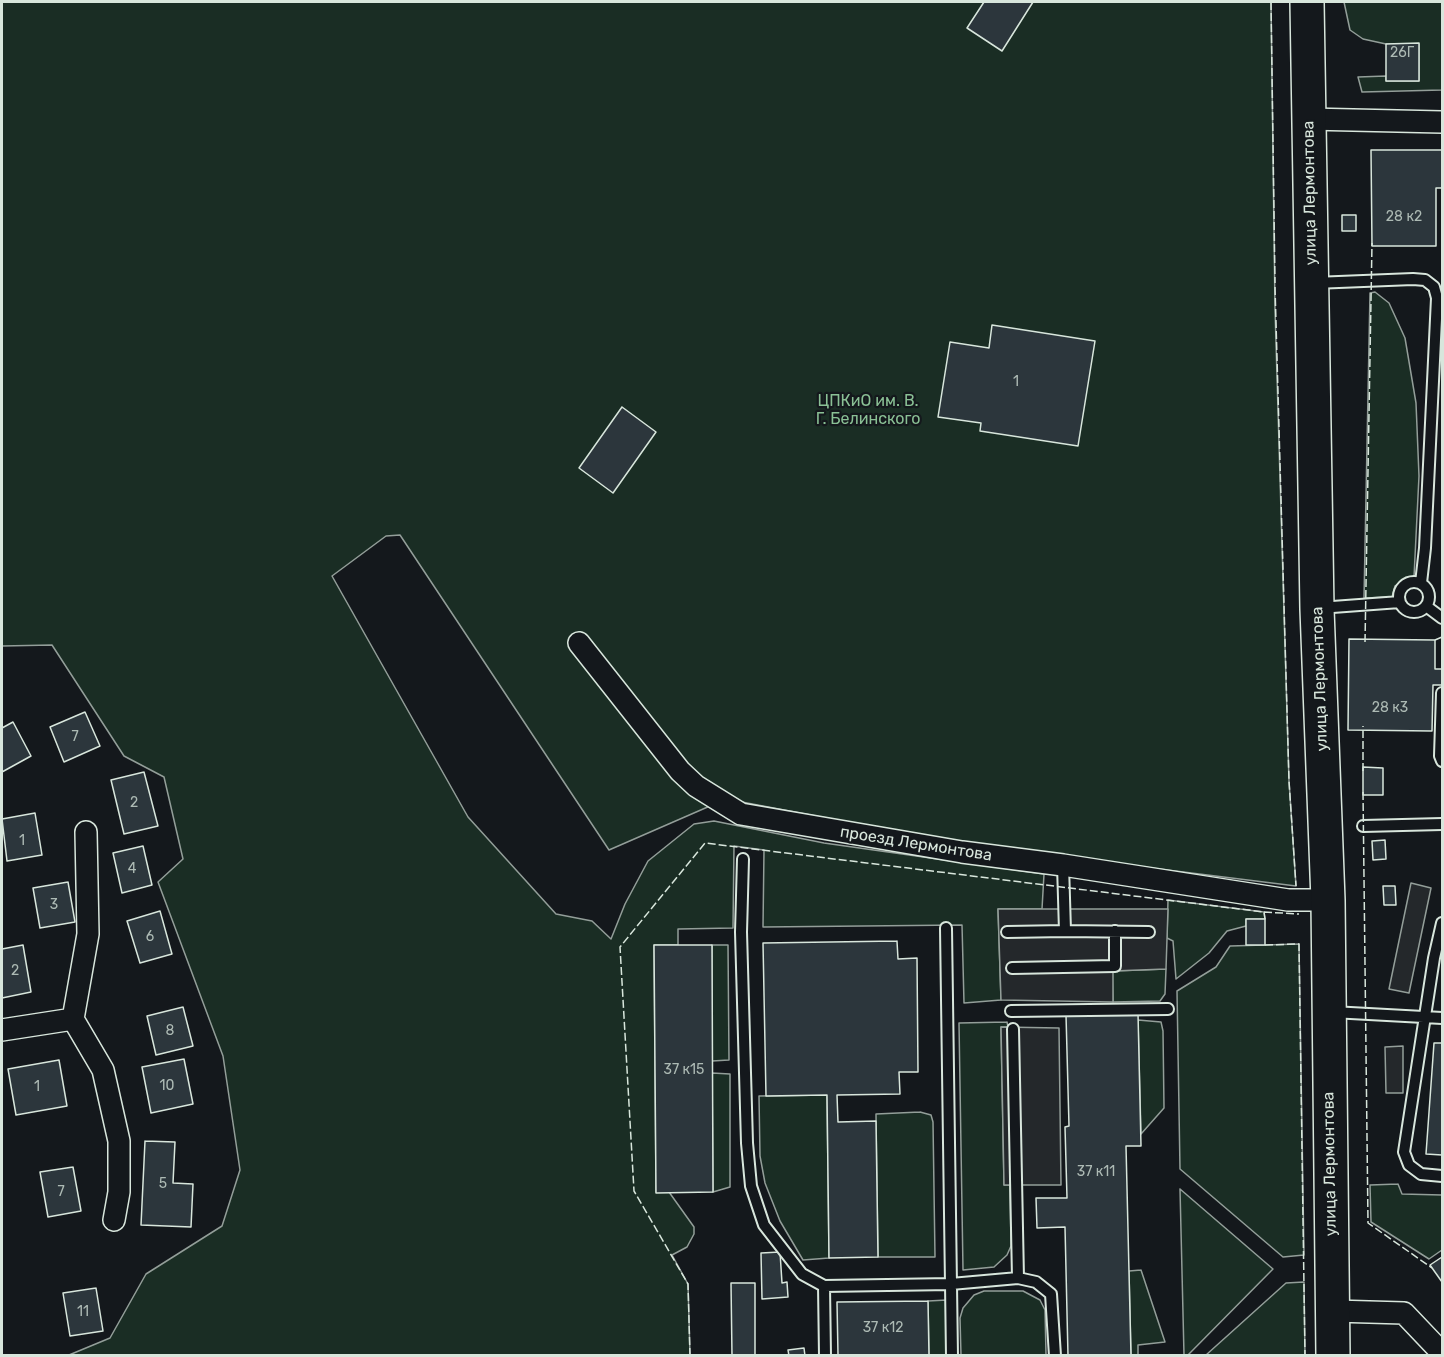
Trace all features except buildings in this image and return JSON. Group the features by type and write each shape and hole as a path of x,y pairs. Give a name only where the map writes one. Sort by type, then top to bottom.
{"main road":[{"name":"улица Лермонтова","path":"1307,2 1317,609 1329,827 1328,1012 1334,1356"}],"street":[{"path":"1308,119 1443,122"},
{"name":"проезд Лермонтова","path":"579,643 680,771 696,786 734,811 757,818 962,852 1063,865 1288,900 1328,900"},
{"path":"86,832 88,934 73,1019 103,1070 119,1141 119,1192 114,1220"},
{"path":"2,1030 73,1019"},
{"path":"1334,1311 1404,1313 1434,1351"}],"lane":[{"path":"1311,283 1413,279 1438,283 1421,583 1429,593 1426,606 1419,611 1410,612 1400,602 1400,591 1406,584 1421,583"},
{"path":"1317,609 1400,602"},
{"path":"1426,606 1443,618"},
{"path":"1443,693 1440,756 1443,761"},
{"path":"1363,826 1443,824"},
{"path":"743,859 741,932 747,1143 751,1186 764,1225 802,1274 824,1286 951,1284 1018,1278 1036,1282 1051,1294 1055,1356"},
{"path":"1063,865 1065,931"},
{"path":"1443,923 1424,1017 1404,1152 1409,1165 1421,1174 1443,1176"},
{"path":"946,928 952,1356"},
{"path":"1012,968 1115,966 1116,931"},
{"path":"1007,932 1149,932"},
{"path":"1011,1011 1168,1009"},
{"path":"1328,1012 1443,1018"},
{"path":"1013,1029 1018,1278"},
{"path":"824,1286 825,1356"}],"green space":[{"name":"ЦПКиО им. В. Г. Белинского","path":"2,2 1271,2 1275,309 1289,781 1296,886 974,846 726,799 609,850 400,535 386,536 332,576 468,817 556,914 592,921 611,939 625,904 648,861 694,824 714,821 824,843 1044,874 1042,909 998,909 1001,1000 964,1003 962,925 763,927 764,850 734,846 733,928 678,929 678,945 654,945 656,1192 669,1192 694,1227 694,1234 687,1247 672,1255 688,1284 690,1355 69,1355 110,1338 146,1274 222,1226 240,1170 223,1056 158,882 183,859 164,777 124,756 52,645 2,646"},
{"path":"1344,2 1442,2 1442,90 1362,92 1358,77 1386,76 1386,81 1419,81 1419,44 1386,44 1363,39 1350,30"},
{"path":"1375,292 1389,303 1405,338 1416,403 1419,476 1414,577 1395,586 1392,597 1364,598 1370,293"},
{"path":"1168,900 1264,912 1265,919 1246,919 1246,926 1227,931 1209,953 1176,979 1173,941 1167,938"},
{"path":"1299,944 1304,1255 1283,1257 1180,1169 1177,991 1216,967 1230,946"},
{"path":"712,945 728,945 729,1060 712,1061"},
{"path":"1166,969 1165,994 1160,1001 1113,1002 1112,971"},
{"path":"1138,1020 1161,1022 1163,1031 1164,1108 1141,1134"},
{"path":"1007,1022 1008,1027 1001,1027 1004,1185 1010,1185 1011,1246 1007,1255 994,1267 963,1270 959,1023"},
{"path":"712,1073 730,1074 730,1187 713,1192"},
{"path":"827,1095 829,1258 803,1260 780,1221 765,1183 760,1156 759,1096"},
{"path":"920,1112 931,1115 933,1122 935,1257 878,1257 876,1114"},
{"path":"1398,1184 1402,1194 1442,1195 1442,1250 1429,1259 1371,1222 1370,1185"},
{"path":"1180,1189 1273,1269 1187,1356 1184,1355"},
{"path":"1141,1270 1165,1342 1138,1345 1138,1355 1131,1355 1129,1271"},
{"path":"1304,1282 1305,1355 1206,1355 1286,1283"},
{"path":"984,1291 1023,1291 1040,1300 1045,1310 1046,1355 961,1355 960,1318 963,1308 974,1295"},
{"path":"947,1300 947,1355 929,1355 928,1301"}],"shaded area":[{"path":"1411,883 1431,888 1409,993 1389,989"},
{"path":"998,909 1168,909 1166,969 1113,971 1113,1002 1001,1000"},
{"path":"1001,1027 1059,1028 1061,1185 1004,1185"},
{"path":"1403,1046 1403,1093 1386,1093 1385,1047"}],"fence":[{"path":"1271,2 1275,283"},
{"path":"1365,642 1372,243"},
{"path":"1275,287 1289,781 1296,886"},
{"path":"1435,640 1442,637"},
{"path":"1363,726 1363,771"},
{"path":"1363,792 1368,1223 1432,1268"},
{"path":"690,1356 688,1284 634,1191 620,947 705,843 1264,912 1265,919"},
{"path":"1264,912 1299,914"},
{"path":"1265,945 1299,944 1305,1356"}]}
